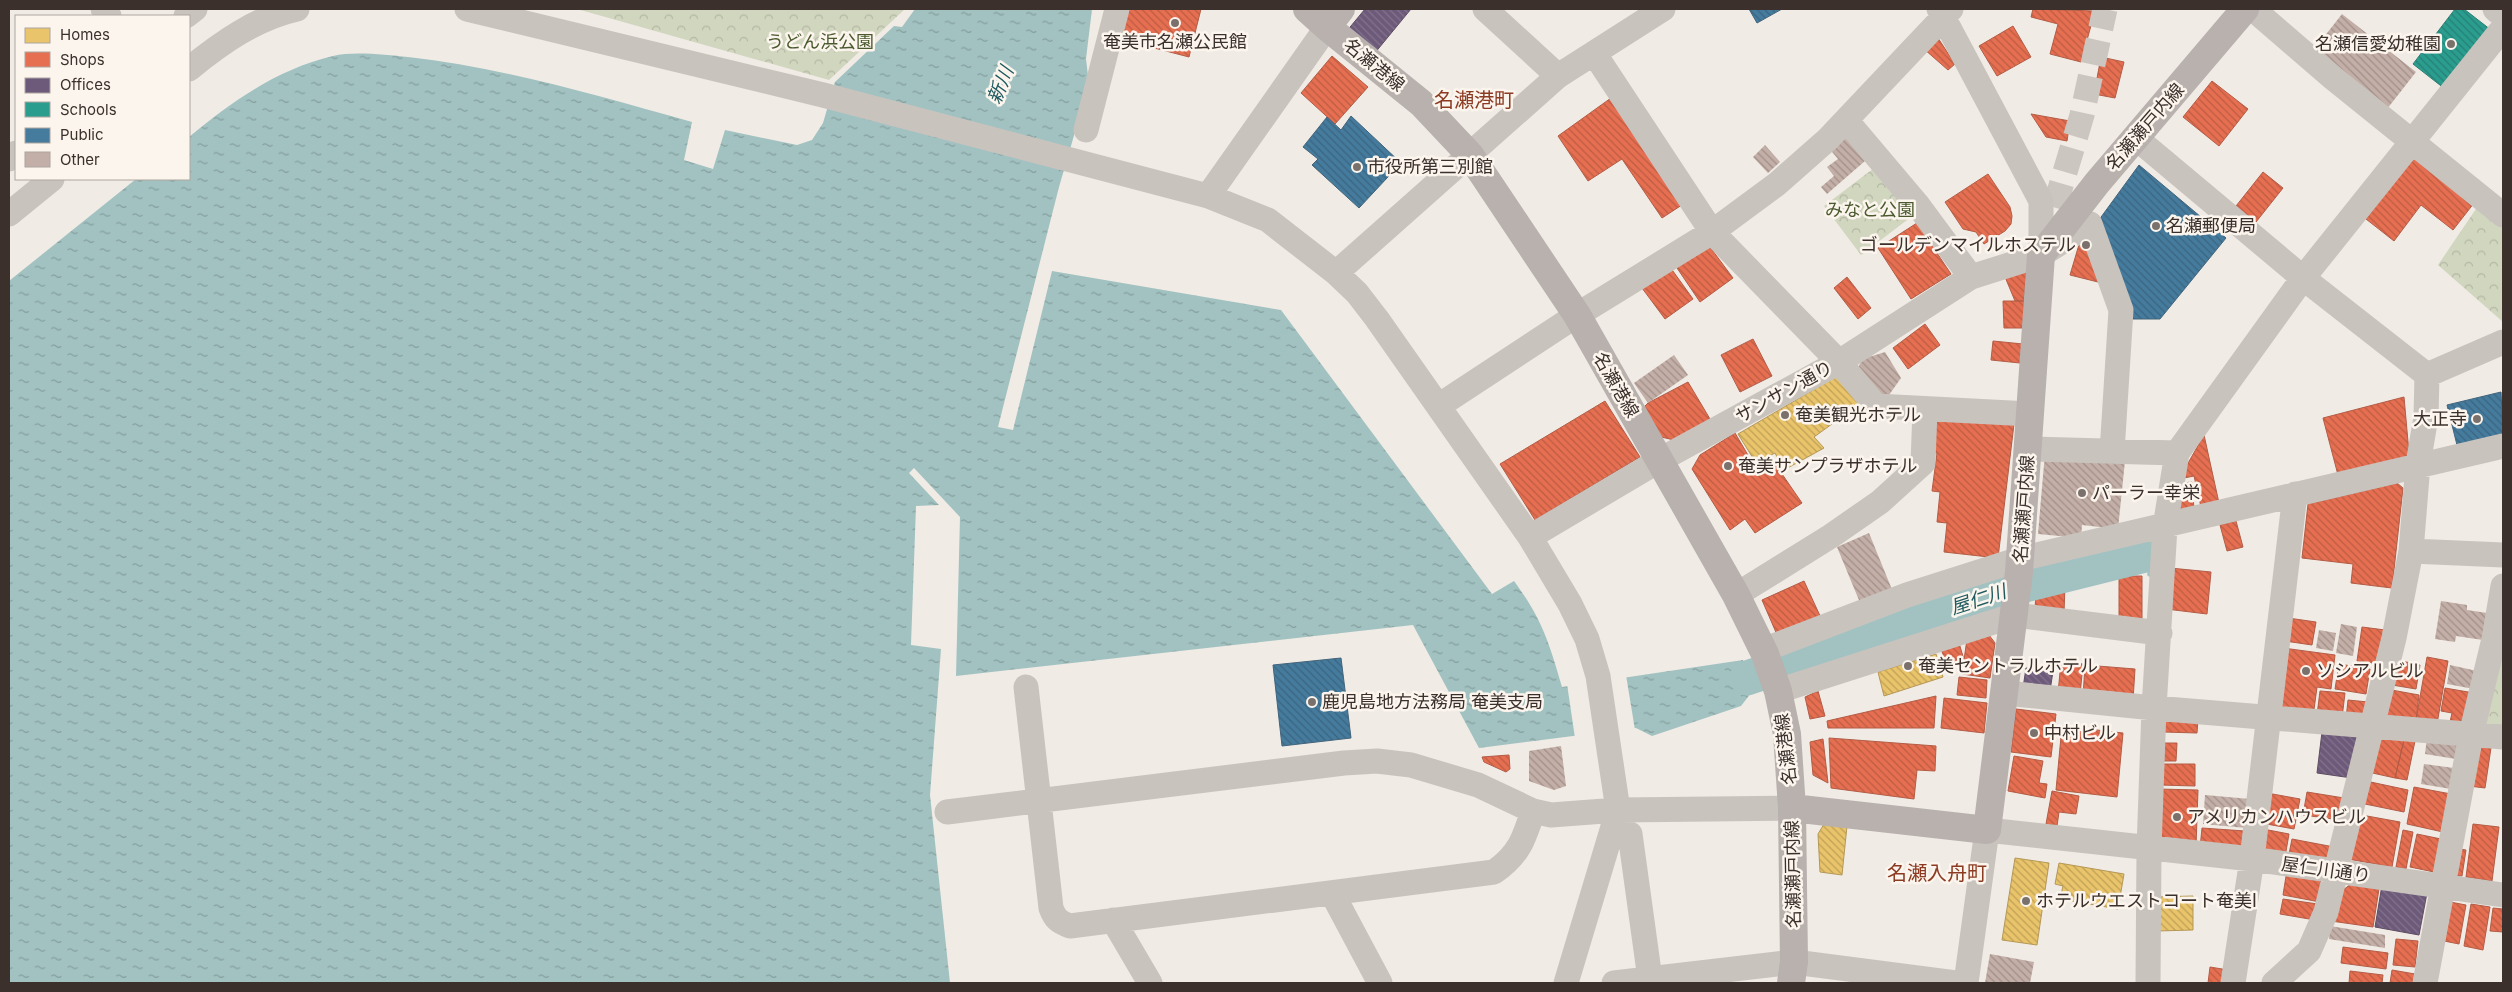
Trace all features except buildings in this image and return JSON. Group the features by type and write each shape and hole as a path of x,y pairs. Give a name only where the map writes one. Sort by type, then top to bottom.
{"main road":[{"name":"名瀬港線","path":"1307,9 1334,18 1421,103 1470,156 1577,315 1736,595 1764,652 1777,688 1787,734 1792,808"},
{"name":"名瀬瀬戸内線","path":"1792,973 1792,808 1987,830 2020,566 2041,255 2097,183 2246,9"}],"street":[{"path":"190,68 214,48 248,28 297,9"},
{"path":"467,9 823,95 1208,196 1268,220 1336,273 1357,293 1377,319 1440,406 1530,537 1570,604 1587,639 1598,676 1618,810 1566,983"},
{"path":"1086,130 1117,9"},
{"path":"1336,273 1558,76 1663,9"},
{"path":"2253,9 2327,73 2503,215"},
{"path":"2495,9 2503,16"},
{"path":"1491,10 1558,76"},
{"path":"1440,406 1577,315 1712,232 1777,184 1828,139 1944,12 2041,201 2041,255"},
{"path":"1208,196 1334,18"},
{"path":"2148,983 2149,849 2154,708 2160,633 2164,527 2177,453 2303,278 2503,28"},
{"path":"1594,53 1712,232 1839,362 1876,406 2030,414"},
{"path":"1846,120 1917,204 1971,277"},
{"path":"2136,138 2303,278 2427,375"},
{"path":"9,214 51,180"},
{"name":"サンサン通り","path":"1530,537 1660,460 1839,362 1971,277 2041,255 2090,224 2121,310 2112,452"},
{"path":"2427,375 2503,342"},
{"path":"2274,983 2309,951 2326,912 2394,638 2411,551 2418,464 2426,417 2427,375"},
{"path":"1736,595 1831,536 1880,502 1923,463 1925,410"},
{"path":"1764,652 1907,595 2295,494 2418,464 2503,446"},
{"path":"2028,449 2177,453"},
{"path":"2233,983 2252,859 2295,494"},
{"path":"2411,551 2503,554"},
{"path":"2425,983 2470,735 2494,638 2503,586"},
{"path":"1777,688 2015,611 2160,633"},
{"path":"1026,687 1054,916 1060,923 1070,926 1494,872 1508,862 1523,843 1534,812"},
{"path":"2005,693 2154,708 2503,737"},
{"path":"947,812 1344,763 1377,762 1411,766 1478,785 1534,812 1570,815 1618,810 1792,808"},
{"path":"1966,983 1987,830"},
{"name":"屋仁川通り","path":"1987,830 2252,859 2503,894"},
{"path":"1630,834 1650,979"},
{"path":"1332,893 1380,983"},
{"path":"1114,920 1150,983"},
{"path":"1614,983 1650,979 1792,973 1956,983"}],"green space":[{"name":"うどん浜公園","path":"577,9 905,9 829,80"},
{"name":"みなと公園","path":"1878,165 1915,214 1861,255 1824,206"},
{"path":"2480,203 2503,222 2503,322 2438,265"},
{"path":"2503,586 2503,737 2471,735"}],"water":[{"name":"新川","path":"915,9 1092,9 1086,59 1089,84 1059,187 998,427 1013,430 1052,271 1281,310 1492,594 1514,581 1544,631 1562,687 1743,660 1751,693 1741,706 1652,736 1636,728 1479,748 1413,625 956,676 960,517 914,468 909,473 939,505 916,506 911,645 941,649 930,795 950,983 9,983 9,281 135,180 190,180 190,136 256,88 293,69 333,56 370,54 408,57 480,68 587,93 692,122 684,160 713,169 725,130 797,145 812,140 823,123 835,82 894,26 902,27"}],"pier":[{"path":"1626,675 1635,730 1575,738 1567,684"}],"waterway":[{"name":"屋仁川","path":"2145,555 2151,568 2150,574"},
{"name":"屋仁川","path":"1747,678 1997,592 2145,555"}],"tunnel":[{"path":"2044,243 2082,115 2105,9"}],"place":[{"name":"奄美市名瀬公民館","path":"1175,23"},
{"name":"名瀬信愛幼稚園","path":"2451,44"},
{"name":"市役所第三別館","path":"1357,167"},
{"name":"名瀬郵便局","path":"2156,226"},
{"name":"ゴールデンマイルホステル","path":"2086,245"},
{"name":"奄美観光ホテル","path":"1785,415"},
{"name":"大正寺","path":"2477,419"},
{"name":"奄美サンプラザホテル","path":"1728,466"},
{"name":"パーラー幸栄","path":"2082,493"},
{"name":"奄美セントラルホテル","path":"1908,666"},
{"name":"ソシアルビル","path":"2306,671"},
{"name":"鹿児島地方法務局 奄美支局","path":"1312,702"},
{"name":"中村ビル","path":"2034,733"},
{"name":"アメリカンハウスビル","path":"2177,817"},
{"name":"ホテルウエストコート奄美Ⅰ","path":"2026,901"}],"district":[{"name":"名瀬港町","path":"1474,100"},
{"name":"名瀬入舟町","path":"1937,873"}]}
